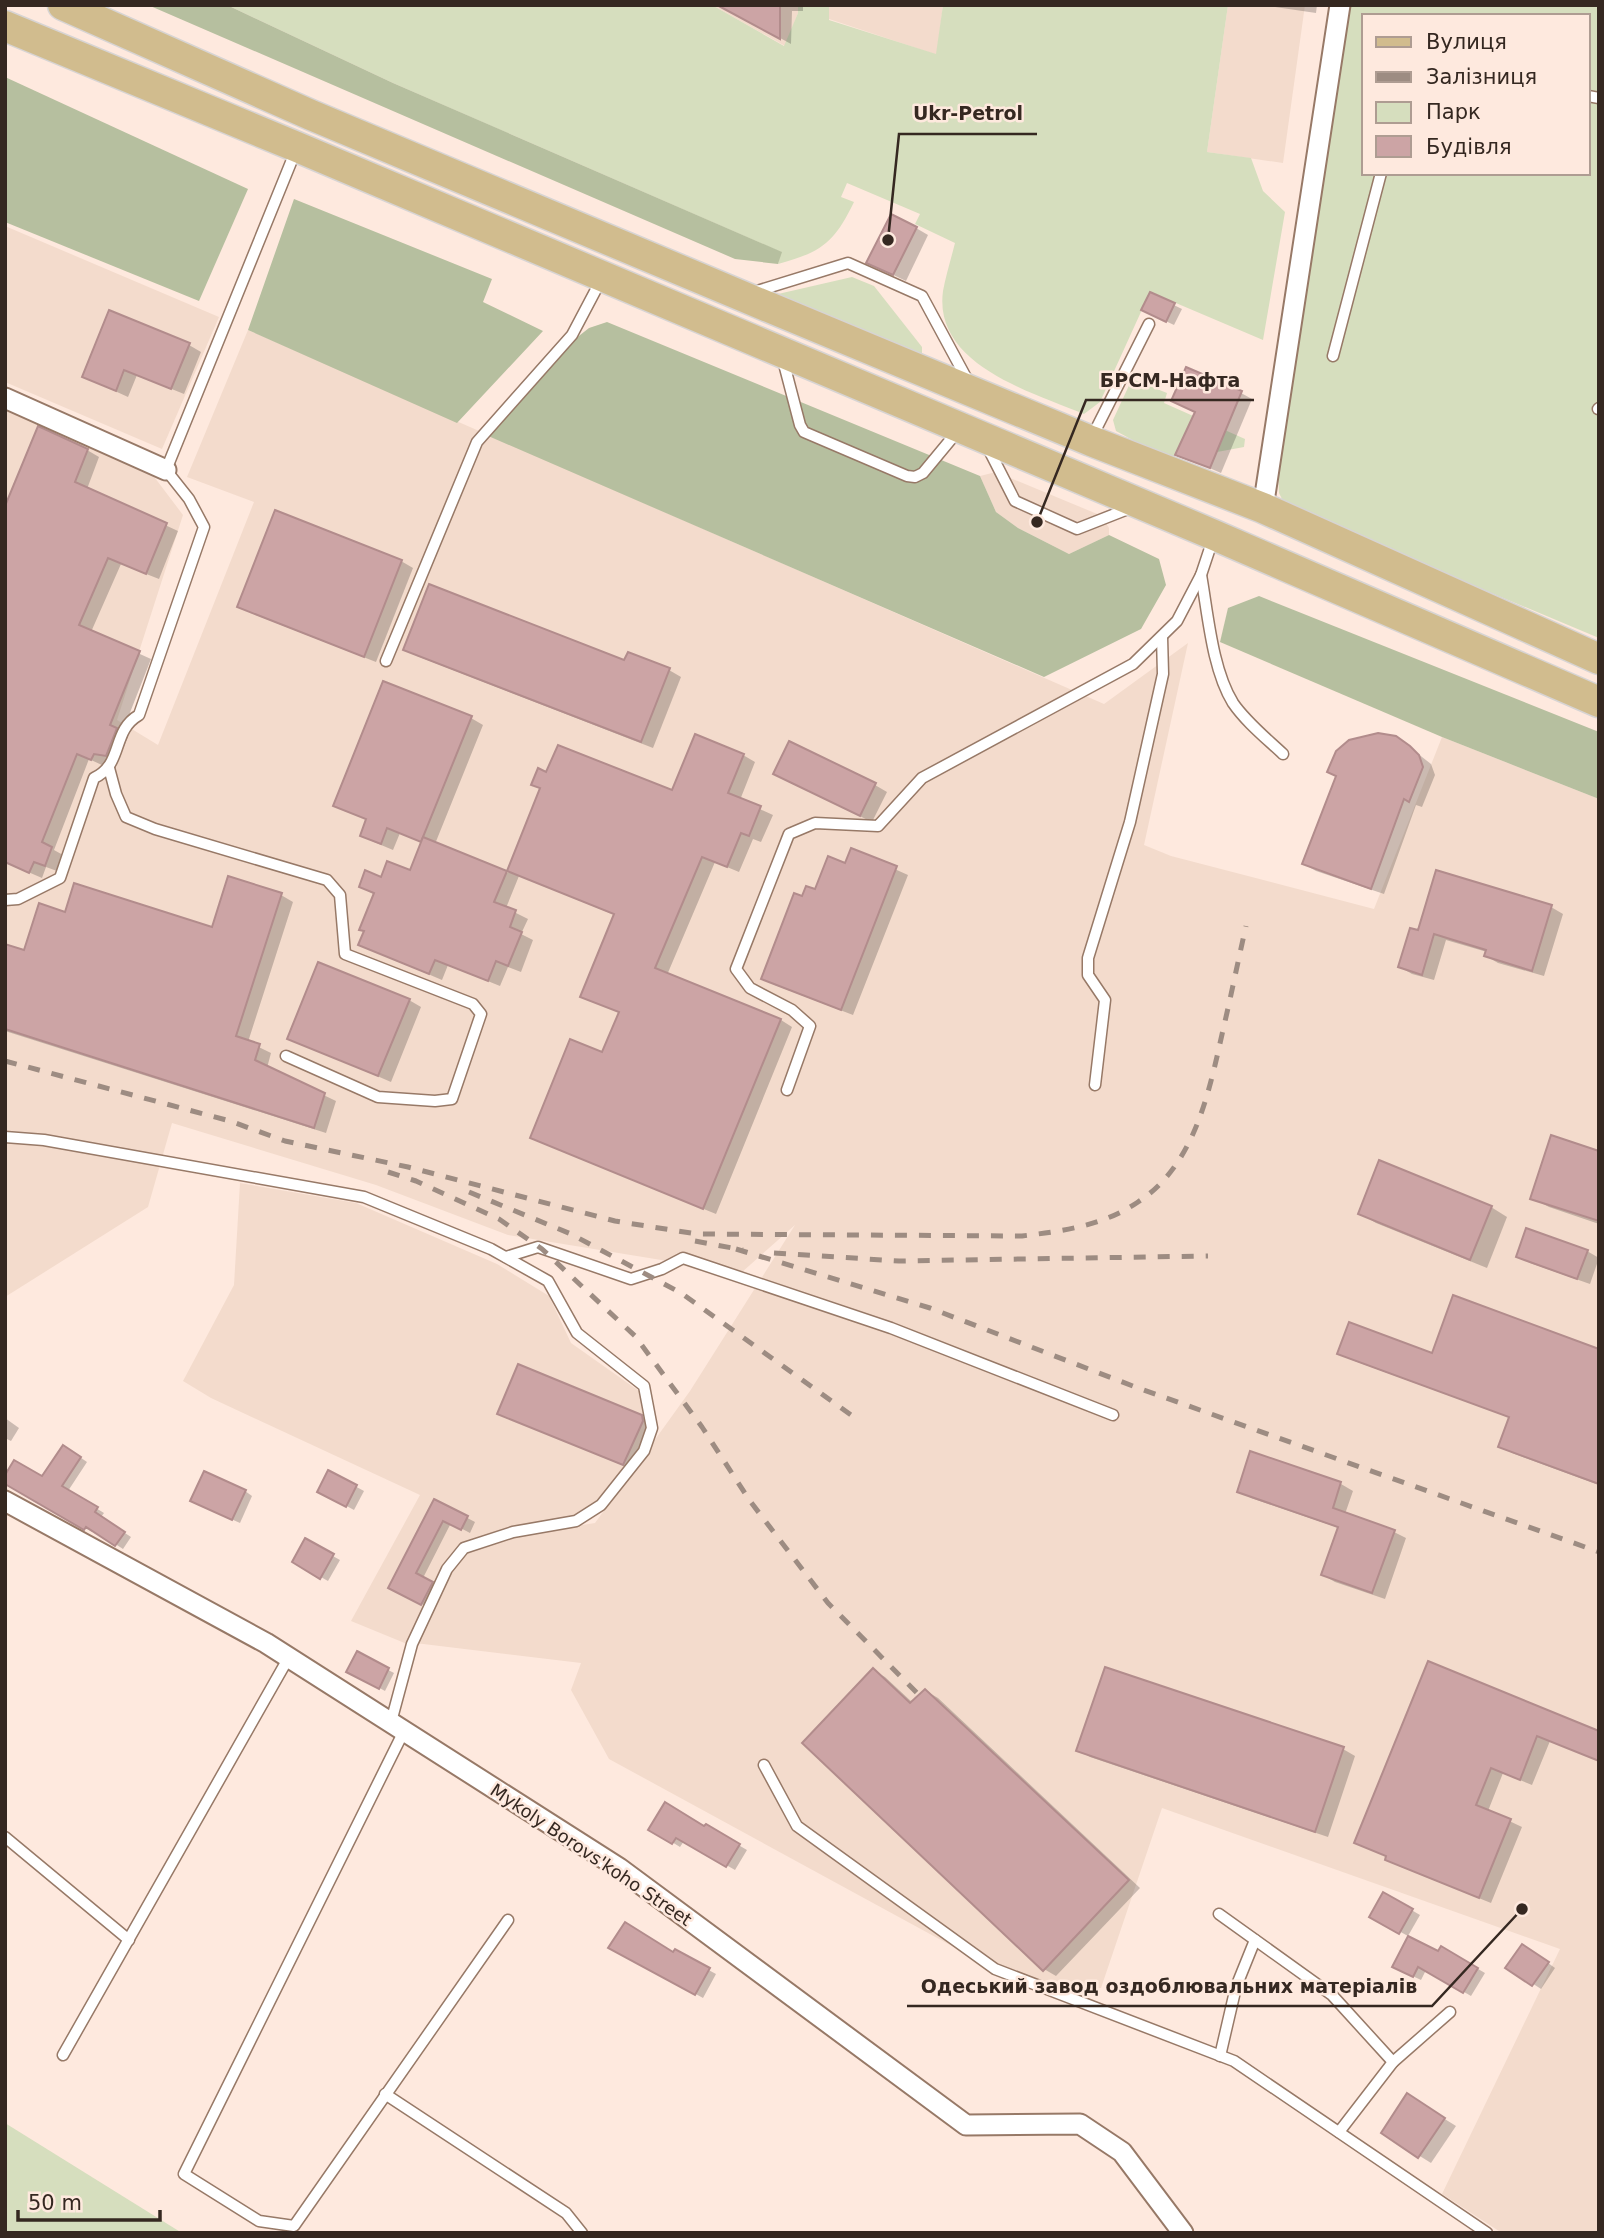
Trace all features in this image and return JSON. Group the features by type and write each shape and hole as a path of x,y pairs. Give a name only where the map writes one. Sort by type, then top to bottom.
{"main road":[{"path":"63,5 311,115 742,296 1091,441 1263,508 1599,659"},
{"path":"5,26 1214,535 1599,702"},
{"path":"5,38 53,45"}],"street":[{"path":"1263,508 1339,5"},
{"path":"5,398 166,470"},
{"name":"Mykoly Borovs'koho Street","path":"5,1501 289,1657 619,1868 966,2125 1080,2124 1122,2152 1182,2233"}],"lane":[{"path":"5,900 18,899 60,878 94,778 109,768 127,722 139,715 204,527 189,499 166,470 297,147"},
{"path":"1333,356 1380,175"},
{"path":"742,296 848,263 922,296 974,393"},
{"path":"386,661 477,442 572,335 602,276"},
{"path":"1091,441 1149,324"},
{"path":"781,352 800,425 804,432 812,437 907,477 915,477 971,433 1015,501 1077,529 1140,504"},
{"path":"787,1090 810,1026 792,1010 750,988 736,969 789,834 815,823 878,826 922,778 1133,664 1177,621 1201,575 1214,535"},
{"path":"1201,575 1215,653 1233,702 1248,721 1283,754"},
{"path":"1095,1086 1105,1000 1088,975 1088,958 1130,822 1163,674 1161,637"},
{"path":"109,768 126,817 155,829 327,880 340,895 345,954 473,1004 481,1014 452,1099 435,1101 378,1097 286,1056"},
{"path":"5,1137 57,1143 363,1197 491,1249 548,1281 578,1334 644,1386 652,1428 645,1451 601,1505 576,1521 513,1532 464,1548 447,1569 412,1644 397,1726 184,2174 260,2221 294,2226 508,1920"},
{"path":"506,1258 538,1247 631,1279 662,1269 683,1258 891,1328 1113,1415"},
{"path":"64,2055 289,1657"},
{"path":"764,1765 797,1826 995,1969 1234,2061 1487,2233"},
{"path":"5,1837 129,1940"},
{"path":"1219,1914 1332,1996 1393,2062"},
{"path":"1220,2056 1236,1987 1255,1940"},
{"path":"1339,2132 1393,2062 1450,2012"},
{"path":"385,2094 566,2213 582,2233"}],"shaded area":[{"path":"712,5 798,5 798,13 785,46"},
{"path":"829,5 943,5 937,55 829,19"},
{"path":"1228,5 1305,5 1283,163 1207,152"},
{"path":"5,226 219,317 162,449 5,382"},
{"path":"248,330 1104,704 1188,643 1144,845 1171,856 1374,909 1442,737 1599,799 1599,2233 1502,2233 1442,2194 1560,1949 1162,1808 1101,1988 1042,1995 609,1759 571,1690 581,1663 415,1643 456,1565 472,1549 519,1535 595,1523 690,1391 795,1225 741,1273 508,1235 376,1185 172,1123 148,1207 5,1297 5,404 149,470 183,515 117,720 158,745 254,502 187,477"},
{"path":"996,472 1102,516 1109,528 1109,535 1069,554 1018,528 996,512 980,476"},
{"path":"240,1183 356,1203 497,1264 549,1296 571,1343 639,1391 648,1428 640,1450 596,1504 576,1516 513,1527 462,1545 442,1568 407,1644 351,1621 420,1495 211,1398 183,1381 234,1285"}],"green space":[{"path":"148,5 227,5 393,83 782,252 778,264 735,259"},
{"path":"227,5 712,5 784,46 798,13 798,5 829,5 829,20 936,54 943,5 1228,5 1207,152 1251,158 1263,191 1285,212 1263,340 1150,292 1100,402 1084,414 990,372 970,357 954,338 944,317 943,291 955,243 915,224 920,214 847,183 841,197 854,202 833,236 816,250 778,264 781,252 393,83"},
{"path":"1348,5 1599,5 1599,638 1286,507 1279,493 1278,469"},
{"path":"5,77 248,189 199,301 5,222"},
{"path":"294,199 492,279 483,302 543,331 457,423 248,330"},
{"path":"852,277 874,286 922,347 922,355 917,358 778,294"},
{"path":"607,322 980,476 996,512 1018,528 1069,554 1109,535 1159,559 1166,585 1141,629 1044,677 486,435 570,343 589,328"},
{"path":"1132,379 1167,393 1164,403 1245,439 1244,447 1217,452 1184,436 1171,461 1116,431 1113,420"},
{"path":"1259,596 1599,732 1599,799 1442,737 1220,642 1228,608"},
{"path":"5,2123 182,2233 5,2233"}],"building":[{"path":"717,5 780,5 780,39"},
{"path":"891,214 917,227 893,275 866,263"},
{"path":"1150,292 1175,303 1166,322 1141,310"},
{"path":"109,310 190,343 171,389 124,370 116,391 82,377"},
{"path":"1186,367 1242,391 1210,468 1175,455 1195,412 1171,401"},
{"path":"38,426 88,449 75,482 167,523 146,574 108,558 79,625 140,651 110,725 117,728 106,756 94,754 91,760 77,754 42,842 52,847 45,866 34,862 29,873 5,862 5,506"},
{"path":"275,510 402,560 364,657 237,607"},
{"path":"429,584 624,660 628,652 670,668 641,742 403,650"},
{"path":"383,681 472,716 421,842 387,828 381,844 360,836 366,819 333,806"},
{"path":"1378,733 1396,736 1410,746 1419,755 1423,767 1409,802 1404,799 1371,889 1302,864 1336,776 1327,772 1336,751 1349,740"},
{"path":"695,734 744,754 728,793 761,806 749,836 741,833 727,867 702,857 655,968 781,1019 703,1209 530,1138 570,1039 602,1052 619,1012 580,997 614,914 507,871 540,788 531,785 538,768 546,772 558,745 672,790"},
{"path":"789,741 876,783 860,816 773,774"},
{"path":"423,837 507,871 494,902 516,910 510,927 522,932 508,966 496,961 488,981 435,960 429,974 358,945 364,931 359,930 374,893 359,887 365,870 381,877 387,861 410,870"},
{"path":"851,848 897,866 841,1010 761,979 794,893 802,896 806,886 815,889 828,856 845,863"},
{"path":"1436,870 1552,905 1532,971 1484,956 1486,950 1434,934 1422,975 1398,967 1410,928 1418,930"},
{"path":"228,876 282,893 236,1036 260,1044 255,1060 325,1093 314,1128 5,1029 5,944 24,950 39,903 65,912 74,883 212,927"},
{"path":"318,962 410,999 378,1076 287,1039"},
{"path":"1551,1135 1599,1151 1599,1221 1530,1199"},
{"path":"1379,1160 1492,1206 1470,1260 1358,1214"},
{"path":"1526,1228 1588,1250 1577,1279 1516,1257"},
{"path":"1453,1295 1599,1349 1599,1484 1498,1447 1509,1417 1337,1354 1349,1322 1432,1353"},
{"path":"518,1364 642,1415 643,1421 623,1465 497,1414"},
{"path":"63,1445 81,1457 62,1486 98,1507 95,1512 125,1532 115,1546 86,1527 84,1530 5,1484 5,1475 14,1460 42,1476"},
{"path":"1250,1451 1341,1482 1333,1508 1395,1530 1372,1593 1321,1575 1338,1527 1237,1492"},
{"path":"328,1470 357,1485 346,1507 317,1492"},
{"path":"204,1471 246,1490 232,1520 190,1501"},
{"path":"434,1499 468,1516 461,1530 443,1521 416,1573 433,1582 421,1605 388,1588"},
{"path":"305,1538 334,1554 320,1579 292,1562"},
{"path":"357,1651 389,1668 379,1689 346,1672"},
{"path":"1428,1661 1599,1731 1599,1761 1537,1736 1520,1780 1491,1768 1476,1805 1511,1819 1479,1898 1385,1860 1386,1856 1354,1843"},
{"path":"1105,1667 1344,1747 1315,1832 1076,1751"},
{"path":"873,1668 910,1703 925,1689 1129,1880 1043,1971 802,1743"},
{"path":"665,1802 740,1844 726,1867 676,1838 672,1844 648,1830"},
{"path":"1383,1892 1413,1909 1399,1934 1369,1917"},
{"path":"625,1922 673,1952 675,1949 710,1968 695,1995 608,1948"},
{"path":"1408,1936 1438,1951 1441,1946 1478,1968 1463,1993 1418,1967 1413,1977 1392,1967"},
{"path":"1522,1944 1549,1962 1532,1986 1505,1968"},
{"path":"1407,2093 1445,2118 1418,2158 1381,2133"}],"railway":[{"path":"5,1061 230,1121 285,1141 408,1167 615,1221 697,1234 1022,1236 1067,1229 1111,1217 1138,1202 1157,1187 1173,1168 1186,1148 1205,1102 1246,926"},
{"path":"388,1172 416,1181 499,1219 542,1249 635,1336 702,1427 750,1501 828,1603 919,1695"},
{"path":"469,1192 571,1234 681,1293 851,1415"},
{"path":"695,1241 743,1250"},
{"path":"736,1249 930,1308 1138,1388 1599,1552"},
{"path":"774,1253 899,1261 1208,1256"}],"place":[{"name":"Ukr-Petrol","path":"888,240"},
{"name":"БРСМ-Нафта","path":"1037,522"},
{"name":"Одеський завод оздоблювальних матеріалів","path":"1522,1909"}]}
